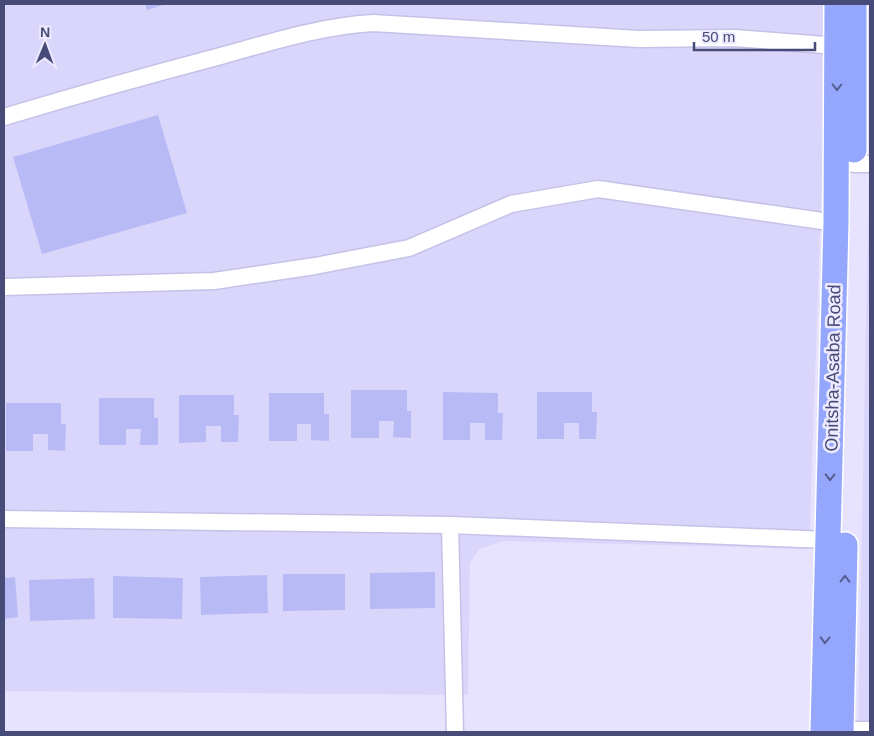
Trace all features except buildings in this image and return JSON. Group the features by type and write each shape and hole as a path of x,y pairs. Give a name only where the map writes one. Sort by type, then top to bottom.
{"highway":[{"name":"Onitsha-Asaba Road","path":"835,732 828,540 836,224 837,4"},
{"path":"835,732 862,164 854,4"}],"street":[{"path":"4,117 92,90 286,38 351,24 373,23 639,39 735,38 837,46"},
{"path":"4,287 214,281 315,266 408,248 511,204 598,189 836,224"},
{"path":"4,519 450,525 828,540"},
{"path":"450,525 455,732"},
{"path":"835,732 870,730"}],"shaded area":[{"path":"4,4 823,4 823,147 809,549 504,541 479,549 470,563 468,695 4,691"},
{"path":"870,95 870,732 858,732 868,223"}]}
